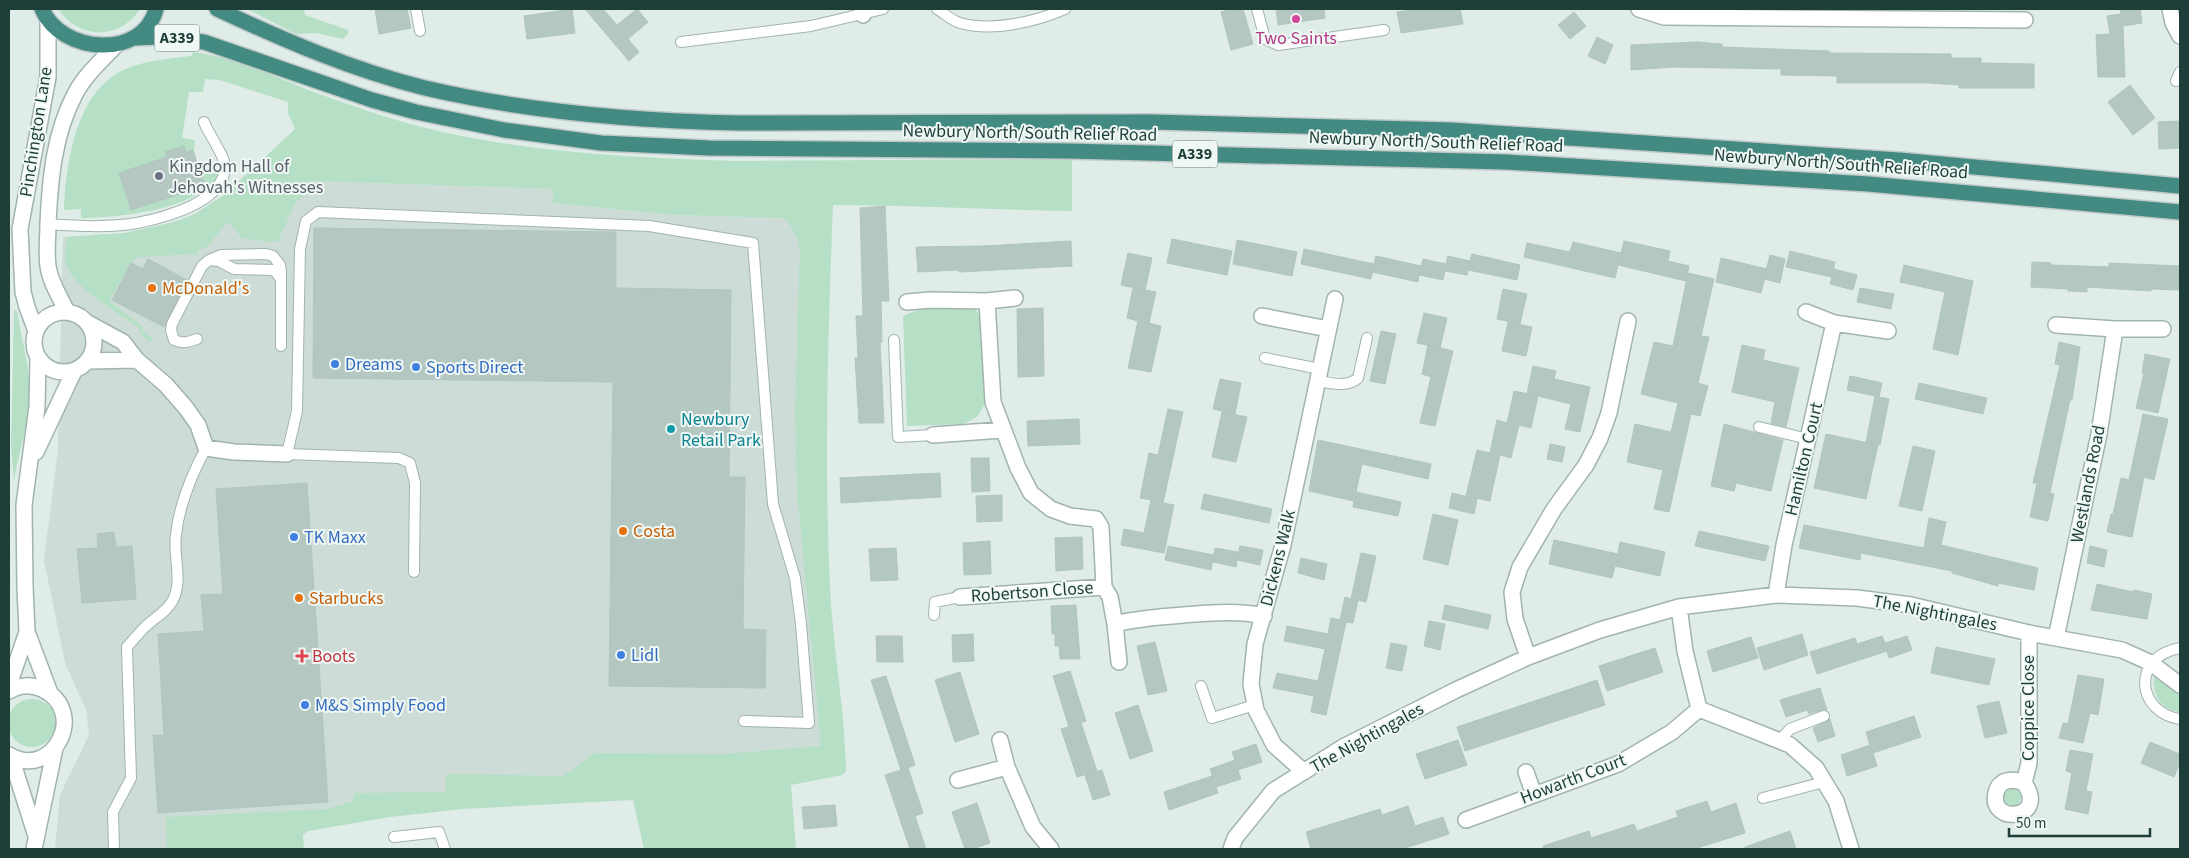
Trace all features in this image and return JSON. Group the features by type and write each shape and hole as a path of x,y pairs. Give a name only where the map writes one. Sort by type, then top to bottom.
{"highway":[{"path":"45,15 55,28 72,39 93,44 117,44 133,38 147,26 156,9"},
{"name":"Newbury North/South Relief Road","path":"216,9 282,40 334,60 424,87 539,109 595,116 732,123 1153,122 1451,130 1890,159 2180,186"},
{"name":"Newbury North/South Relief Road","path":"133,38 159,36 222,46 372,100 416,112 504,130 601,143 710,148 1068,151 1506,162 1850,182 2180,212"}],"street":[{"path":"1639,9 1664,17 1814,13 2025,20"},
{"path":"2170,9 2173,23 2180,36"},
{"name":"Pinchington Lane","path":"36,331 26,307 23,292 20,229 48,77 45,15"},
{"name":"Pinchington Lane","path":"67,312 51,279 48,266 50,180 55,151 66,115 84,79 117,44"},
{"path":"907,302 930,300 987,301 1015,298"},
{"name":"Dickens Walk","path":"1304,772 1274,744 1256,710 1251,684 1255,644 1283,545 1335,299"},
{"path":"987,301 993,402 1002,430 1031,493 1051,509 1070,516 1096,519 1101,527 1104,587 1110,597 1119,662"},
{"path":"30,464 74,371 88,361 93,352 95,342 93,332 88,323 82,317 67,312 56,313 48,317 36,331 35,349 38,358 37,407 30,464 23,523 28,632 50,693 61,708 64,720 64,732 55,748 35,843"},
{"path":"1806,312 1834,323 1888,331"},
{"path":"1262,316 1328,329"},
{"path":"1528,656 1515,619 1512,592 1520,567 1554,509 1586,465 1600,438 1609,413 1628,321"},
{"path":"88,323 123,342 137,360 166,385 186,408 198,426 206,448 234,452 287,454"},
{"name":"Hamilton Court","path":"1776,595 1784,545 1834,323"},
{"path":"2056,325 2115,329 2163,329"},
{"name":"Westlands Road","path":"2056,638 2099,434 2115,329"},
{"path":"38,358 50,369 58,372 74,371"},
{"path":"88,361 137,360"},
{"path":"933,435 1002,430"},
{"name":"Robertson Close","path":"960,597 1104,587"},
{"name":"The Nightingales","path":"1231,849 1235,838 1273,790 1354,742 1528,656 1600,630 1679,607 1776,595 1857,598 1911,605 2029,633 2122,650 2151,663 2180,685"},
{"path":"1679,607 1685,651 1699,709 1790,744 1816,768 1839,807 1851,849"},
{"path":"1114,624 1134,619 1224,612 1250,613 1264,616"},
{"path":"9,685 28,632"},
{"name":"Coppice Close","path":"2024,784 2030,763 2029,633"},
{"path":"9,691 28,686 50,693"},
{"name":"Howarth Court","path":"1466,820 1555,789 1618,764 1672,732 1699,709"},
{"path":"1000,740 1007,766 1033,827 1051,849"},
{"path":"10,756 23,760 35,760 46,756 55,748"},
{"path":"10,756 35,843"},
{"path":"958,780 1007,766"},
{"path":"1526,772 1534,795"}],"lane":[{"path":"416,9 420,31"},
{"path":"681,42 810,26 862,12 883,9"},
{"path":"937,9 958,23 1000,26 1048,16 1065,9"},
{"path":"1257,9 1265,39 1278,45 1384,30"},
{"path":"48,224 86,226 137,223 194,205 208,197 218,187 225,166 224,160 204,122"},
{"path":"414,572 415,483 410,463 399,458 287,454 297,411 300,249 306,221 318,212 649,226 753,243 773,504 795,578 802,624 809,722 744,721"},
{"path":"197,339 182,343 174,340 171,330 172,324 197,275 209,260 230,254 270,254 280,265 278,346 298,346"},
{"path":"209,260 219,261 234,269 274,270 281,279"},
{"path":"1265,358 1319,375 1335,384 1354,382 1358,378 1367,338"},
{"path":"894,340 898,437 933,435"},
{"path":"1759,427 1808,440"},
{"path":"114,849 112,812 131,778 127,647 173,600 178,579 175,538 178,516 193,472 206,448"},
{"path":"934,615 935,602 960,597"},
{"path":"2180,648 2167,650 2151,663 2145,674 2150,699 2156,708 2167,717 2180,719"},
{"path":"1201,686 1212,718 1255,705"},
{"path":"1779,741 1790,729 1824,716"},
{"path":"1763,798 1824,782"},
{"path":"394,837 439,832 445,849"}],"shaded area":[{"name":"Newbury Retail Park","path":"244,176 309,181 554,189 554,203 674,215 817,219 817,317 837,765 302,822 290,849 55,849 60,795 89,735 86,710 65,663 44,560 58,450 63,237 125,233 174,222 195,214 227,193"}],"green space":[{"path":"58,9 140,9 122,27 111,31 99,32 87,31 76,26 66,19"},
{"path":"247,9 304,9 305,15 348,30 348,34 343,39 316,33 296,34"},
{"path":"193,52 223,58 268,73 341,102 419,126 471,138 546,149 622,156 736,161 1072,159 1072,211 833,205 827,396 828,539 830,587 844,726 846,772 842,775 791,785 796,849 644,849 633,800 462,809 390,817 308,831 303,835 304,849 167,849 166,817 327,809 354,801 354,793 446,792 446,774 561,776 571,772 595,753 723,754 821,746 797,490 795,412 800,249 794,232 787,221 784,218 674,215 553,203 553,189 309,181 308,190 295,204 278,241 271,242 242,238 229,222 221,229 211,243 198,250 198,254 138,257 131,262 109,301 141,325 142,330 153,339 150,342 139,333 140,329 97,299 77,282 70,273 65,261 67,237 125,233 174,222 195,214 227,193 295,129 288,113 288,102 220,80 205,79 203,92 189,92 182,138 195,140 194,150 165,152 167,157 119,174 131,210 205,186 201,175 219,170 220,172 210,185 196,195 178,203 136,213 81,218 81,209 64,210 71,150 85,109 96,92 110,78 128,68 151,61 191,56"},
{"path":"930,305 972,307 979,314 985,403 977,417 963,424 907,426 903,316"},
{"path":"14,310 17,311 30,392 26,423 14,481 11,447"},
{"path":"2154,677 2180,695 2180,712 2168,708 2160,701 2155,690"},
{"path":"32,699 41,701 49,706 54,714 56,723 54,732 49,740 41,745 32,747 23,745 15,740 10,732 8,723 10,714 15,706 23,701"},
{"path":"2007,787 2015,787 2021,793 2021,801 2015,807 2007,807 2001,801 2001,793"}],"building":[{"path":"375,9 407,9 411,28 379,34"},
{"path":"572,9 575,33 527,39 524,16"},
{"path":"585,9 603,9 617,25 637,9 648,22 628,39 639,52 629,61"},
{"path":"1243,9 1253,44 1231,50 1221,12"},
{"name":"Two Saints","path":"1276,9 1324,9 1325,18 1278,25"},
{"path":"1421,9 1460,9 1463,24 1401,33 1397,12"},
{"path":"2120,9 2140,9 2142,23 2123,26 2125,77 2098,77 2096,35 2110,34 2107,16 2121,14"},
{"path":"1574,12 1586,26 1570,39 1558,25"},
{"path":"1597,37 1613,45 1605,64 1588,56"},
{"path":"1697,42 1722,44 1722,47 1829,51 1829,53 1951,54 1951,58 1981,58 1981,63 2034,64 2034,88 1959,88 1959,85 1929,83 1837,83 1837,76 1781,75 1781,69 1673,67 1631,70 1631,45"},
{"path":"2130,85 2155,118 2133,135 2108,102"},
{"path":"2180,121 2180,148 2159,149 2158,122"},
{"path":"184,146 186,152 193,150 205,186 131,210 119,173 167,157 165,152"},
{"path":"885,206 889,301 881,301 882,342 880,342 884,423 859,423 855,358 858,358 856,316 863,316 860,208"},
{"name":"Newbury Retail Park","path":"314,228 616,232 616,288 731,290 729,477 745,477 743,629 766,630 765,688 609,686 613,382 313,378"},
{"path":"1172,239 1232,251 1227,275 1167,263"},
{"path":"1237,240 1297,252 1292,276 1233,264"},
{"path":"1071,241 1072,266 959,272 959,270 918,272 916,247 984,246"},
{"path":"1624,241 1670,251 1668,261 1689,266 1686,281 1618,265 1620,256 1615,278 1524,257 1527,243 1570,252 1573,242 1621,253"},
{"path":"1304,249 1374,264 1371,279 1301,264"},
{"path":"1790,251 1835,262 1832,277 1786,267"},
{"path":"1128,253 1152,258 1145,290 1121,285"},
{"path":"1472,254 1520,265 1517,280 1468,270 1467,275 1445,271 1443,280 1419,275 1418,282 1372,272 1376,256 1421,266 1420,270 1423,259 1446,264 1448,256 1470,261"},
{"path":"1770,255 1785,259 1780,283 1764,279"},
{"path":"1721,258 1767,269 1761,293 1716,282"},
{"name":"McDonald's","path":"148,259 187,280 164,327 112,300 131,263 143,269"},
{"path":"2032,262 2051,263 2050,265 2109,267 2109,263 2180,266 2180,290 2151,289 2151,291 2087,287 2087,292 2031,287"},
{"path":"1904,265 1973,281 1958,355 1933,349 1945,292 1900,282"},
{"path":"1834,269 1857,275 1853,290 1830,284"},
{"path":"1688,273 1714,279 1701,336 1709,337 1698,383 1708,386 1700,416 1691,414 1669,512 1654,509 1663,470 1627,462 1635,424 1671,432 1678,403 1641,394 1654,342 1673,346"},
{"path":"1133,288 1156,292 1149,323 1143,322 1161,326 1151,372 1128,368 1138,321 1127,318"},
{"path":"1860,288 1894,294 1891,309 1857,302"},
{"path":"1503,289 1527,294 1520,324 1497,319"},
{"path":"1043,308 1044,376 1018,377 1017,309"},
{"path":"1424,313 1447,318 1440,348 1417,343"},
{"path":"1508,322 1532,327 1526,356 1502,351"},
{"path":"1381,331 1396,334 1385,384 1370,381"},
{"path":"2059,342 2080,347 2072,400 2070,400 2050,493 2054,494 2048,521 2030,517 2037,483 2033,483 2060,365 2055,364"},
{"path":"1428,345 1453,351 1435,426 1420,423 1431,377 1422,374"},
{"path":"1742,345 1765,350 1763,360 1799,368 1786,427 1771,423 1775,402 1732,392"},
{"path":"2145,354 2170,359 2158,413 2136,408 2144,373 2142,373"},
{"path":"1533,366 1556,371 1554,379 1590,387 1580,432 1565,429 1571,404 1538,396 1531,428 1519,425 1511,458 1500,455 1490,501 1466,496 1477,450 1490,453 1497,420 1507,423 1514,391 1527,394"},
{"path":"1850,376 1882,383 1879,397 1889,399 1880,445 1866,442 1875,396 1847,390"},
{"path":"1220,379 1241,383 1235,414 1213,409"},
{"path":"1919,383 1987,398 1983,414 1915,399"},
{"path":"1168,409 1183,412 1163,503 1174,505 1164,553 1121,545 1124,529 1144,533 1151,500 1140,498 1149,453 1158,455"},
{"path":"1222,412 1247,417 1236,462 1212,457"},
{"path":"2143,414 2168,419 2154,480 2144,477 2132,537 2107,532 2121,478 2129,480"},
{"path":"1079,419 1080,444 1028,446 1027,421"},
{"path":"1724,424 1783,440 1771,491 1736,483 1734,491 1711,486"},
{"path":"1826,434 1878,445 1866,499 1814,488"},
{"path":"1318,440 1431,464 1428,479 1362,464 1356,492 1401,502 1398,516 1353,507 1354,501 1309,491"},
{"path":"1550,444 1565,447 1562,462 1547,459"},
{"path":"1913,446 1935,451 1922,511 1899,506"},
{"path":"971,458 989,458 990,491 972,492"},
{"path":"940,473 941,497 841,503 840,478"},
{"path":"307,483 328,802 158,813 153,735 164,735 158,634 204,631 201,595 223,594 216,489"},
{"path":"1452,493 1477,499 1474,514 1449,508"},
{"path":"1204,494 1272,509 1269,523 1201,509"},
{"path":"1002,495 1002,521 977,522 976,496"},
{"path":"1433,514 1458,520 1448,565 1423,559"},
{"path":"1929,518 1946,522 1941,545 2038,568 2034,590 1998,583 1998,586 1952,573 1952,571 1861,553 1860,560 1799,548 1804,525 1924,548"},
{"path":"1699,531 1769,546 1765,561 1695,546"},
{"path":"114,532 116,547 132,546 136,599 82,603 77,549 98,548 97,534"},
{"path":"1082,537 1083,569 1056,571 1055,538"},
{"path":"1554,540 1618,554 1620,542 1665,552 1660,576 1615,566 1612,578 1549,564"},
{"path":"990,541 991,574 964,575 963,543"},
{"path":"1168,546 1214,555 1215,548 1238,552 1237,559 1240,546 1263,550 1260,565 1237,560 1236,567 1213,562 1213,557 1211,570 1165,560"},
{"path":"2090,546 2107,550 2104,567 2087,563"},
{"path":"896,548 898,580 871,581 869,549"},
{"path":"1361,553 1376,556 1366,602 1358,600 1353,623 1346,622 1326,715 1311,712 1314,696 1273,688 1277,673 1318,681 1325,649 1284,641 1287,626 1328,634 1331,618 1340,620 1345,597 1351,599"},
{"path":"1301,558 1327,564 1324,580 1298,573"},
{"path":"2097,584 2152,594 2147,619 2091,610"},
{"path":"1076,605 1080,659 1060,659 1059,646 1055,646 1055,634 1052,634 1051,606"},
{"path":"1445,605 1491,615 1488,629 1442,619"},
{"path":"1429,621 1445,624 1440,650 1424,646"},
{"path":"973,634 974,661 953,662 952,635"},
{"path":"1802,634 1808,655 1764,670 1757,648"},
{"path":"876,636 902,636 903,662 877,662"},
{"path":"1882,636 1885,643 1907,636 1912,650 1889,658 1887,651 1817,674 1810,652 1855,638 1857,644"},
{"path":"1751,637 1758,658 1713,672 1707,651"},
{"path":"1155,642 1167,691 1148,695 1137,646"},
{"path":"1391,643 1407,646 1402,671 1386,668"},
{"path":"1936,647 1995,659 1989,685 1931,673"},
{"path":"1655,648 1663,672 1607,691 1599,666"},
{"path":"1070,671 1086,721 1078,724 1081,723 1097,771 1077,777 1061,729 1069,727 1053,676"},
{"path":"960,672 979,734 955,742 935,680"},
{"path":"2078,675 2104,679 2098,715 2090,713 2083,743 2059,738 2063,723 2068,724"},
{"path":"886,676 915,765 908,768 923,813 915,816 926,849 910,849 885,775 901,770 871,680"},
{"path":"1597,680 1605,705 1465,751 1457,727"},
{"path":"1820,688 1827,710 1809,714 1807,710 1786,717 1780,700"},
{"path":"1999,701 2007,733 1985,738 1977,706"},
{"path":"1138,705 1153,751 1130,759 1115,713"},
{"path":"1914,716 1921,737 1873,753 1877,766 1847,776 1841,755 1870,745 1866,732"},
{"path":"1830,719 1835,736 1818,742 1813,728"},
{"path":"1458,740 1467,765 1425,779 1416,754"},
{"path":"2150,742 2180,754 2180,762 2174,777 2141,763"},
{"path":"1256,744 1262,762 1238,770 1241,779 1216,787 1218,793 1169,810 1164,792 1212,776 1213,778 1210,769 1235,760 1232,752"},
{"path":"2070,750 2093,754 2086,791 2092,792 2088,814 2065,809 2072,773 2066,771"},
{"path":"1102,770 1110,795 1093,800 1085,775"},
{"path":"1707,801 1711,812 1736,803 1745,833 1694,849 1544,849 1543,846 1589,831 1591,838 1634,824 1637,831 1678,817 1676,811"},
{"path":"977,803 990,843 972,849 965,849 952,812"},
{"path":"835,805 837,826 804,829 802,807"},
{"path":"1408,806 1415,826 1443,817 1449,834 1402,849 1311,849 1306,832 1380,809 1382,815"},
{"path":"1790,831 1796,849 1745,849 1745,847"}],"place":[{"name":"Two Saints","path":"1296,19"},
{"name":"Kingdom Hall of Jehovah's Witnesses","path":"159,176"},
{"name":"McDonald's","path":"152,288"},
{"name":"Dreams","path":"335,364"},
{"name":"Sports Direct","path":"416,367"},
{"name":"Newbury Retail Park","path":"671,429"},
{"name":"Costa","path":"623,531"},
{"name":"TK Maxx","path":"294,537"},
{"name":"Starbucks","path":"299,598"},
{"name":"Lidl","path":"621,655"},
{"name":"Boots","path":"302,656"},
{"name":"M&S Simply Food","path":"305,705"}]}
